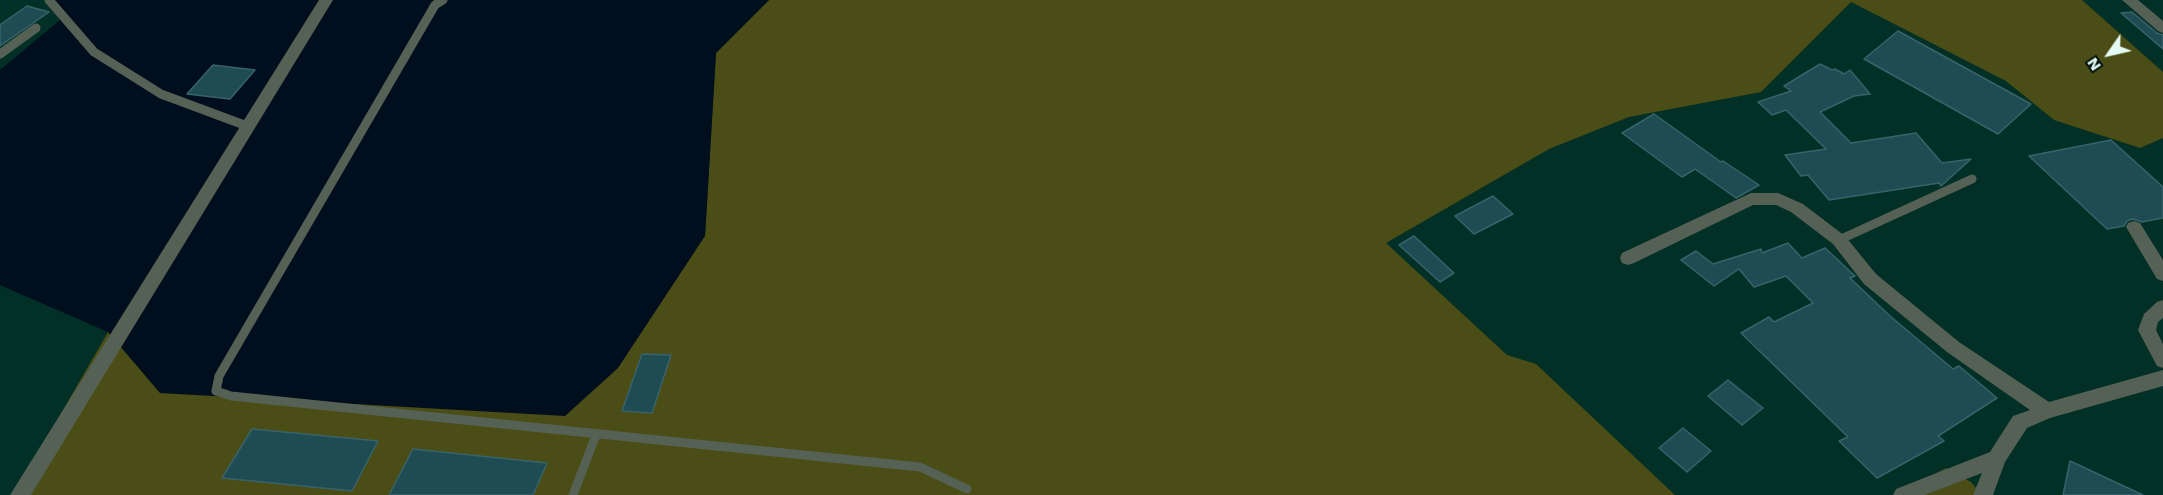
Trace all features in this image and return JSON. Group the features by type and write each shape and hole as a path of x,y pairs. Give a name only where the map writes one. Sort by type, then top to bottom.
{"street":[{"path":"20,495 326,0"},
{"path":"2129,0 2163,28"},
{"path":"1628,258 1751,199 1778,199 1797,208 1839,240 1870,279 1953,347 2048,411"},
{"path":"2134,227 2163,274"},
{"path":"2163,307 2150,319 2147,330 2163,361"},
{"path":"1983,495 1997,458 2020,422 2048,411 2163,378"},
{"path":"1903,495 1997,458"}],"lane":[{"path":"49,0 94,52 161,94 247,126"},
{"path":"443,0 435,5 231,355 219,376 216,391 231,396 920,467 967,489"},
{"path":"0,54 36,28"},
{"path":"1839,240 1972,179"},
{"path":"573,495 596,435"}],"shaded area":[{"path":"769,0 2082,0 2163,72 2163,138 2140,148 2054,120 2006,81 1851,2 1761,92 1629,117 1549,149 1386,243 1507,355 1536,364 1675,495 14,495 108,332 161,393 705,236 716,53"},
{"path":"1946,468 1971,482 1982,495 1895,495"}],"water":[{"path":"45,0 769,0 716,53 705,236 618,368 565,416 160,393 108,332 0,285 0,70 60,20"}],"building":[{"path":"27,6 49,12 0,46 0,25"},
{"path":"2132,12 2157,33 2163,35 2163,49 2121,13"},
{"path":"1898,31 2031,104 1998,134 1864,59"},
{"path":"1820,64 1844,74 1850,70 1870,94 1854,96 1820,112 1851,143 1916,133 1942,163 1971,159 1941,186 1939,183 1829,200 1808,175 1801,176 1785,155 1826,149 1786,110 1772,115 1758,102 1791,91 1784,86"},
{"path":"213,65 255,70 230,99 187,94"},
{"path":"1654,114 1721,162 1723,161 1759,185 1736,198 1695,169 1682,177 1622,133"},
{"path":"2111,140 2163,187 2163,218 2142,222 2133,219 2127,221 2124,226 2107,229 2029,156"},
{"path":"1493,196 1513,214 1474,234 1455,216"},
{"path":"1414,236 1454,273 1440,282 1399,245"},
{"path":"1788,243 1802,258 1825,248 1855,276 1850,278 1890,316 1953,369 1959,366 1997,398 1938,436 1944,441 1877,478 1839,441 1848,437 1741,333 1769,317 1774,322 1813,303 1786,276 1754,287 1739,269 1714,286 1681,260 1696,251 1713,264 1761,249 1762,253"},
{"path":"642,354 671,355 652,413 622,411"},
{"path":"1728,380 1763,408 1742,425 1708,396"},
{"path":"1683,428 1711,451 1687,472 1659,448"},
{"path":"252,429 378,441 352,491 222,478"},
{"path":"413,449 547,463 533,495 389,495"},
{"path":"2070,461 2143,495 2063,495"}]}
